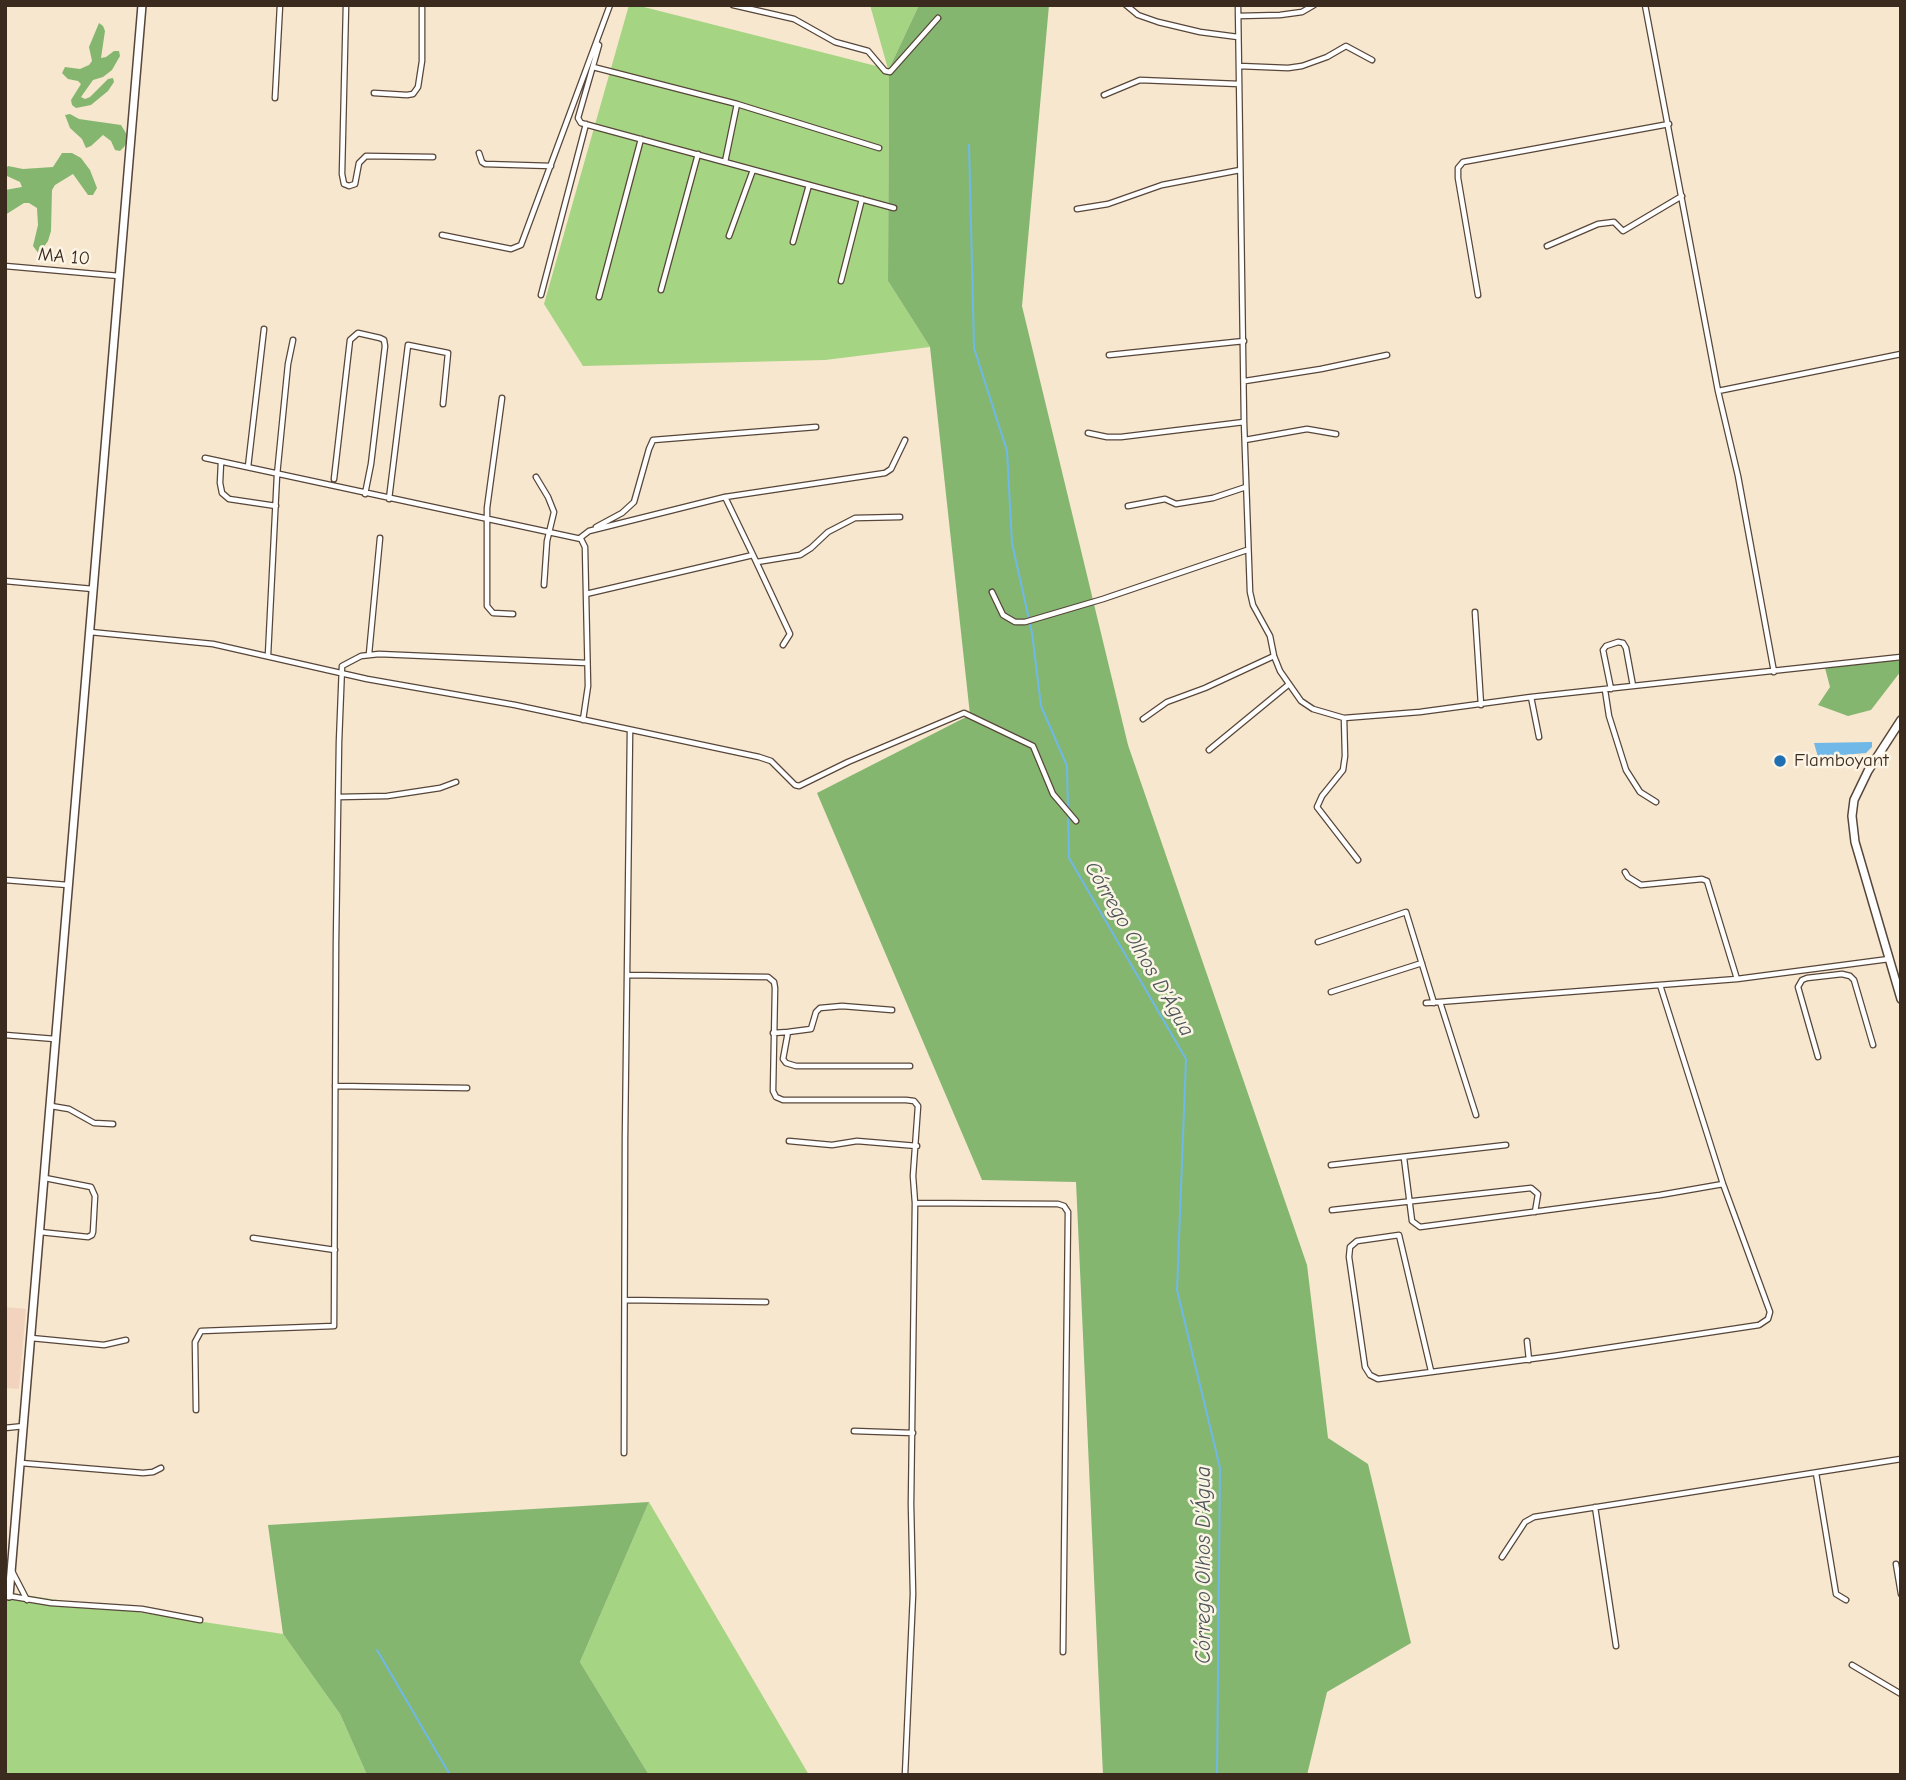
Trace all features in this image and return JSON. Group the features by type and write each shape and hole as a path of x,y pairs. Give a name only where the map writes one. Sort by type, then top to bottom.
{"street":[{"path":"142,5 9,1596 27,1600 123,1606 200,1620"},
{"path":"275,98 280,5"},
{"path":"346,5 342,174 344,184 355,184 359,163 366,156 433,157"},
{"path":"374,93 407,95 413,94 418,87 422,61 422,5"},
{"path":"442,235 512,249 524,240 610,5"},
{"path":"733,5 794,19 835,43 868,51 885,71 890,72 938,19"},
{"path":"1126,5 1138,15 1158,22 1238,37"},
{"path":"1238,5 1244,422 1250,592 1253,605 1270,636 1274,656 1288,685 1301,701 1313,709 1344,718 1901,657"},
{"path":"1238,16 1302,12 1314,5"},
{"path":"1645,5 1774,672"},
{"path":"596,43 599,45 578,121 894,208"},
{"path":"1239,66 1302,66 1327,57 1346,46 1373,60"},
{"path":"593,67 737,104 879,148"},
{"path":"1104,95 1140,80 1239,84"},
{"path":"725,162 737,104"},
{"path":"541,295 586,124"},
{"path":"1478,295 1458,178 1458,168 1463,162 1669,124"},
{"path":"598,297 641,139"},
{"path":"479,153 485,164 551,166"},
{"path":"661,290 698,155"},
{"path":"729,236 753,170"},
{"path":"1077,209 1108,204 1162,185 1240,170"},
{"path":"793,242 810,185"},
{"path":"1547,246 1598,224 1614,222 1623,231 1682,196"},
{"path":"841,281 862,199"},
{"name":"MA 10","path":"5,266 120,276"},
{"path":"248,467 264,329"},
{"path":"334,479 350,340 358,333 380,338 384,340 385,346 365,494"},
{"path":"268,655 277,475 288,363 293,340"},
{"path":"1109,355 1244,341"},
{"path":"389,499 408,345 448,353 443,404"},
{"path":"1718,391 1901,354"},
{"path":"1245,381 1387,355"},
{"path":"502,398 487,520 488,608 493,613 513,614"},
{"path":"1088,433 1107,438 1244,422"},
{"path":"580,538 631,506 653,440 816,427"},
{"path":"1245,440 1307,429 1336,435"},
{"path":"589,531 725,496 885,473 891,470 905,440"},
{"path":"205,458 580,538 585,544 588,692 583,720"},
{"path":"221,461 222,493 229,499 276,506"},
{"path":"536,477 553,506 553,522 545,556 544,585"},
{"path":"1128,506 1165,499 1175,504 1213,498 1246,487"},
{"path":"725,496 789,632 790,636 783,645"},
{"path":"757,562 800,555 836,527 855,518 900,517"},
{"path":"369,654 380,538"},
{"path":"992,592 1003,615 1015,622 1025,622 1128,591 1247,550"},
{"path":"586,594 753,555"},
{"path":"5,581 93,589"},
{"path":"1475,612 1481,705"},
{"path":"90,632 213,643 341,673 759,757 771,761 791,783 799,786 848,762 964,713 1033,746 1053,794 1076,821"},
{"path":"1633,687 1623,643 1606,646 1602,654 1609,716 1626,770 1640,792 1656,802"},
{"path":"196,1410 195,1342 201,1331 334,1326 342,666 369,654 587,663"},
{"path":"1143,719 1167,702 1205,688 1274,656"},
{"path":"1209,750 1288,685"},
{"path":"1531,697 1539,737"},
{"path":"1344,718 1343,770 1322,796 1317,807 1358,860"},
{"path":"1901,720 1868,771 1852,809 1855,842 1901,999"},
{"path":"624,1452 630,731"},
{"path":"339,797 387,796 440,788 456,782"},
{"path":"1625,872 1641,885 1707,881 1737,979"},
{"path":"5,880 69,886"},
{"path":"1318,942 1406,912 1476,1115"},
{"path":"1426,1003 1737,979 1889,959"},
{"path":"1331,992 1422,963"},
{"path":"1821,967 1823,976"},
{"path":"1818,1057 1798,987 1802,980 1807,978 1842,974 1854,980 1873,1045"},
{"path":"628,975 768,977 775,986 773,1091 776,1097 783,1100 914,1101 919,1110 913,1176 913,1594 905,1775"},
{"path":"1430,1371 1399,1235 1357,1241 1350,1247 1349,1257 1366,1371 1378,1379 1529,1360 1766,1322 1770,1312 1723,1184 1660,985"},
{"path":"773,1033 811,1029 820,1008 842,1006 892,1010"},
{"path":"788,1032 783,1059 796,1066 910,1066"},
{"path":"5,1035 56,1039"},
{"path":"335,1086 467,1088"},
{"path":"51,1106 69,1109 94,1123 113,1124"},
{"path":"789,1141 832,1145 857,1141 917,1146"},
{"path":"1331,1165 1506,1145"},
{"path":"1404,1158 1413,1222 1420,1227 1723,1184"},
{"path":"40,1232 88,1237 92,1236 93,1232 94,1196 91,1187 45,1178"},
{"path":"1332,1210 1531,1188 1538,1194 1535,1212"},
{"path":"915,1203 1058,1204 1068,1212 1063,1652"},
{"path":"253,1238 335,1250"},
{"path":"625,1300 766,1302"},
{"path":"31,1338 104,1345 126,1340"},
{"path":"1527,1341 1529,1360"},
{"path":"5,1428 24,1426"},
{"path":"855,1431 913,1433"},
{"path":"1502,1557 1529,1519 1901,1459"},
{"path":"21,1463 143,1473 161,1468"},
{"path":"1816,1473 1836,1594 1846,1600"},
{"path":"1595,1507 1616,1646"},
{"path":"1896,1564 1901,1594"},
{"path":"12,1571 27,1600"},
{"path":"1852,1665 1901,1695"}],"shaded area":[{"path":"5,1307 26,1309 19,1389 5,1388"}],"green space":[{"path":"629,5 888,69 870,5 919,5 889,69 888,281 930,347 825,360 583,366 544,304"},
{"path":"919,5 1049,5 1022,306 1128,745 1307,1265 1328,1438 1368,1464 1411,1643 1327,1692 1307,1775 1103,1775 1076,1182 982,1180 817,793 970,715 930,347 888,281 889,69"},
{"path":"99,23 105,31 101,58 114,51 119,51 120,56 112,70 93,80 81,97 90,97 108,79 113,78 114,82 108,91 91,105 76,108 71,100 81,84 68,79 62,73 65,67 80,69 92,61 89,47"},
{"path":"70,114 79,119 121,125 129,138 120,151 115,150 111,141 103,135 86,148 82,139 70,128 65,115"},
{"path":"62,153 72,153 81,158 90,170 97,188 93,195 88,195 73,174 55,185 52,190 51,231 39,254 33,246 38,225 37,208 24,203 5,215 5,190 22,187 20,182 7,176 5,170 8,166 23,169 53,167"},
{"path":"1896,659 1901,663 1901,671 1871,710 1848,716 1818,705 1830,687 1825,668"},
{"path":"649,1502 809,1775 649,1775 580,1662"},
{"path":"649,1502 580,1662 649,1775 367,1775 340,1714 283,1634 268,1525"},
{"path":"5,1592 283,1634 340,1714 367,1775 5,1775"}],"water":[{"path":"1872,742 1872,747 1866,753 1818,757 1814,743"}],"waterway":[{"name":"Córrego Olhos D'Água","path":"969,145 974,348 1007,451 1012,543 1032,633 1041,706 1067,766 1068,809"},
{"name":"Córrego Olhos D'Água","path":"1068,815 1069,858 1186,1059 1177,1290 1220,1468 1217,1775"},
{"path":"377,1650 450,1775"}],"place":[{"name":"Flamboyant","path":"1780,761"}]}
